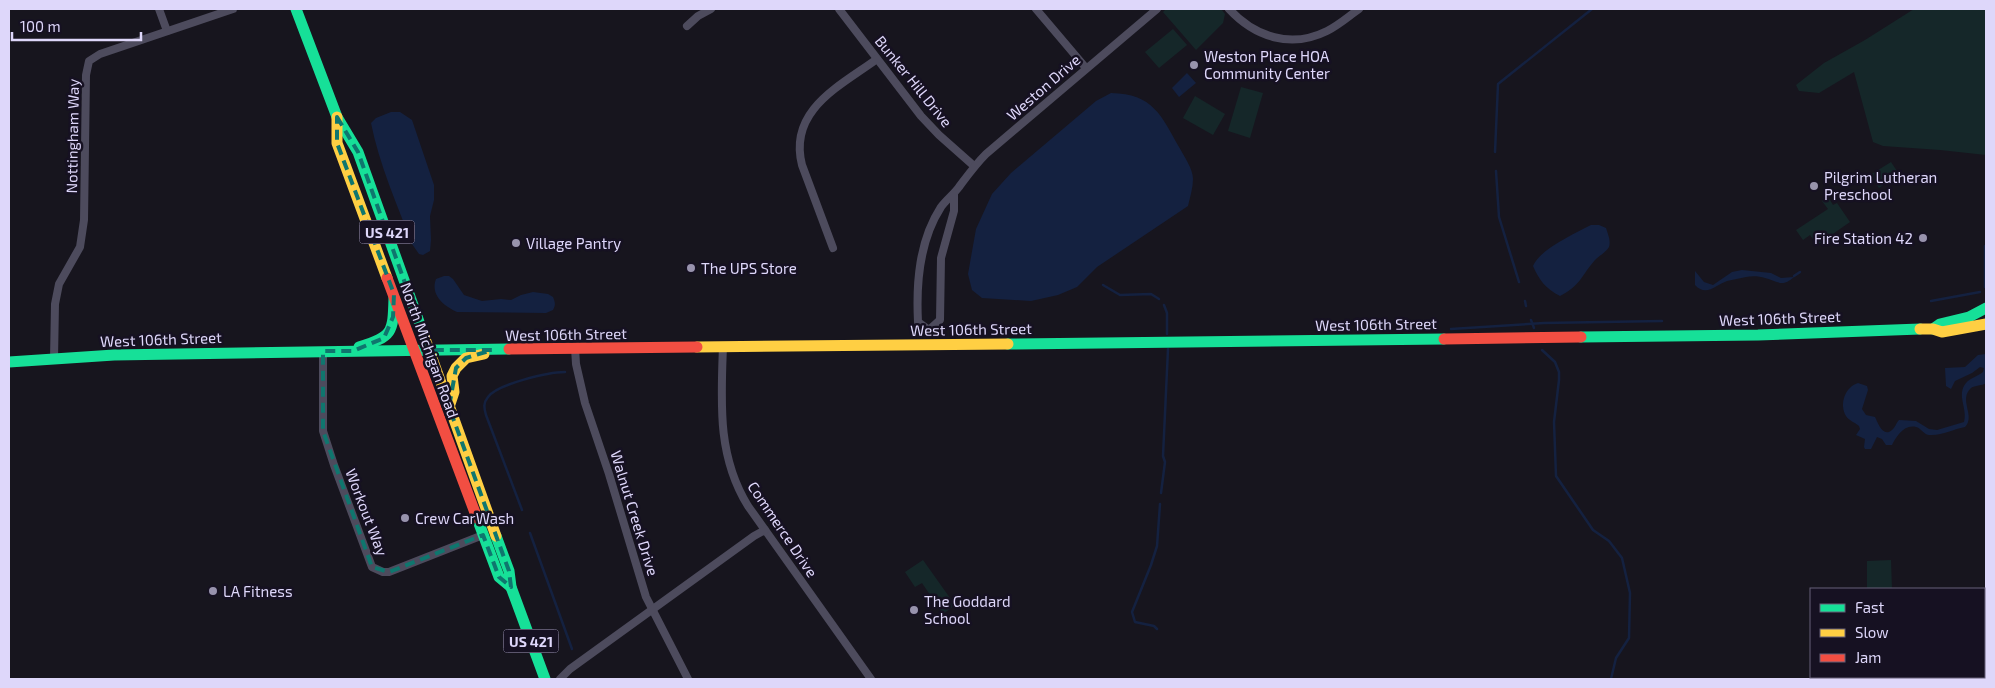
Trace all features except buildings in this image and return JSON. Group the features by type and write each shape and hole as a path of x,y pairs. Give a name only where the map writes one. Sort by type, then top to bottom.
{"street":[{"path":"159,9 167,31"},
{"name":"Nottingham Way","path":"54,359 55,304 59,284 80,247 84,220 86,75 89,61 100,54 233,9"},
{"name":"North Michigan Road","path":"296,9 337,118 358,152 509,571 511,587 546,679"},
{"path":"687,26 698,16 711,9"},
{"name":"Bunker Hill Drive","path":"838,9 930,126 974,166"},
{"path":"1036,9 1086,68"},
{"name":"Weston Drive","path":"929,344 928,330 918,322 916,290 921,259 934,221 942,206 954,194 974,166 1157,9"},
{"path":"1229,9 1241,22 1262,34 1275,38 1294,40 1309,38 1326,32 1360,9"},
{"path":"833,248 802,165 800,152 801,133 810,113 819,102 877,59"},
{"name":"North Michigan Road","path":"337,118 337,143 499,577 511,587"},
{"path":"928,330 940,320 941,258 954,211 954,194"},
{"path":"353,350 384,338 388,333 393,323 394,294"},
{"name":"West 106th Street","path":"1933,328 1940,324 1969,317 1986,308"},
{"name":"West 106th Street","path":"9,362 156,353 1758,335 1933,328 1942,332 1986,324"},
{"name":"Commerce Drive","path":"723,346 723,430 726,457 737,488 871,679"},
{"name":"Walnut Creek Drive","path":"575,348 576,364 584,403 610,474 646,597 688,679"},
{"path":"449,407 454,392 452,376 456,368 466,358 479,357 492,350"},
{"name":"Workout Way","path":"323,351 323,430 372,567 383,572 389,572 483,535"},
{"path":"560,679 570,669 652,609 765,530"}],"highlighted area":[{"path":"337,117 358,152 429,350 492,350 466,358 456,368 449,407 509,571 511,587 499,577 483,535 389,572 372,567 323,431 323,351 353,351 384,338 393,317 394,294 337,143"}],"shaded area":[{"path":"1166,9 1221,9 1225,14 1223,23 1196,50 1163,12"},
{"path":"1914,9 1986,9 1986,155 1883,146 1873,142 1854,72 1819,93 1799,91 1796,85 1824,63"},
{"path":"1173,29 1187,45 1159,68 1145,52"},
{"path":"1241,87 1263,93 1250,138 1228,131"},
{"path":"1195,96 1225,114 1213,135 1183,118"},
{"path":"1891,162 1899,174 1879,188 1870,175"},
{"path":"1828,197 1833,205 1837,203 1850,222 1817,245 1810,235 1803,240 1796,230 1828,209 1822,201"},
{"path":"923,560 955,605 943,614 922,583 915,587 905,572"},
{"path":"1891,560 1892,588 1867,588 1867,561"}],"water":[{"path":"1187,73 1196,83 1179,97 1172,88"},
{"path":"1111,93 1137,97 1154,108 1161,116 1192,171 1193,182 1188,206 1097,267 1077,287 1058,295 1031,301 982,298 972,290 968,274 976,229 992,194 1011,173 1096,101"},
{"path":"391,112 400,112 412,120 434,185 434,200 430,216 430,251 423,255 419,254 412,244 374,138 371,123 376,118"},
{"path":"1591,225 1599,225 1606,228 1609,247 1595,260 1577,284 1560,296 1544,284 1533,266 1550,248"},
{"path":"1742,270 1771,273 1781,278 1794,277 1783,283 1760,277 1746,277 1727,281 1707,290 1703,290 1695,285 1695,271 1704,282 1713,285 1732,272"},
{"path":"449,276 453,279 464,295 482,301 511,300 533,292 548,294 553,297 555,307 546,313 457,312 447,307 439,299 435,290 436,279"},
{"path":"1986,354 1986,383 1971,388 1967,393 1966,403 1969,418 1965,427 1929,435 1916,427 1908,427 1898,435 1892,445 1886,445 1882,439 1877,437 1871,449 1865,449 1865,439 1856,435 1860,429 1859,426 1847,418 1843,406 1845,396 1853,385 1858,383 1867,386 1868,390 1862,409 1866,415 1875,417 1883,431 1889,432 1892,430 1899,420 1916,421 1929,429 1937,430 1964,422 1963,388 1968,381 1983,372 1984,368 1980,367 1955,381 1951,389 1946,386 1945,368 1965,367 1978,355"}],"waterway":[{"path":"1495,152 1498,84 1592,9"},
{"path":"1496,171 1499,217 1519,282"},
{"path":"1985,246 1985,287"},
{"path":"1794,276 1800,272"},
{"path":"1103,285 1120,295 1151,294 1159,299"},
{"path":"1931,301 1980,292"},
{"path":"1525,301 1526,306"},
{"path":"1164,305 1167,313 1167,334"},
{"path":"1531,320 1534,328"},
{"path":"1451,329 1544,323 1662,321"},
{"path":"1405,329 1437,329"},
{"path":"1161,493 1165,462 1163,456 1168,349"},
{"path":"1542,350 1555,362 1559,372 1554,422 1556,476 1593,530 1609,541 1622,558 1630,593 1629,638 1616,658 1611,679"},
{"path":"522,510 486,415 485,401 493,392 512,383 536,376 565,372"},
{"path":"1157,629 1154,626 1135,622 1132,612 1157,546 1160,504"},
{"path":"530,533 572,649"}],"traffic: fast":[{"path":"296,9 337,117 358,152 423,333"},
{"path":"359,347 379,340 389,332 393,319 394,298"},
{"path":"1933,329 1940,324 1969,317 1986,308"},
{"path":"1581,337 1758,335 1920,329"},
{"path":"1008,344 1444,339"},
{"path":"9,362 114,355 509,349"},
{"path":"477,518 499,577 511,587"},
{"path":"496,536 509,571 511,587 545,679"}],"traffic: slow":[{"path":"337,117 337,143 387,278"},
{"path":"1920,329 1933,329 1942,332 1986,324"},
{"path":"423,333 496,536"},
{"path":"697,347 1008,344"},
{"path":"449,407 454,392 452,376 456,368 466,358 484,354"}],"traffic: jam":[{"path":"387,278 477,518"},
{"path":"1444,339 1581,337"},
{"path":"509,349 697,347"}],"place":[{"name":"Weston Place HOA Community Center","path":"1194,65"},
{"name":"Pilgrim Lutheran Preschool","path":"1814,186"},
{"name":"Fire Station 42","path":"1923,238"},
{"name":"Village Pantry","path":"516,243"},
{"name":"The UPS Store","path":"691,268"},
{"name":"Crew CarWash","path":"405,518"},
{"name":"LA Fitness","path":"213,591"},
{"name":"The Goddard School","path":"914,610"}]}
